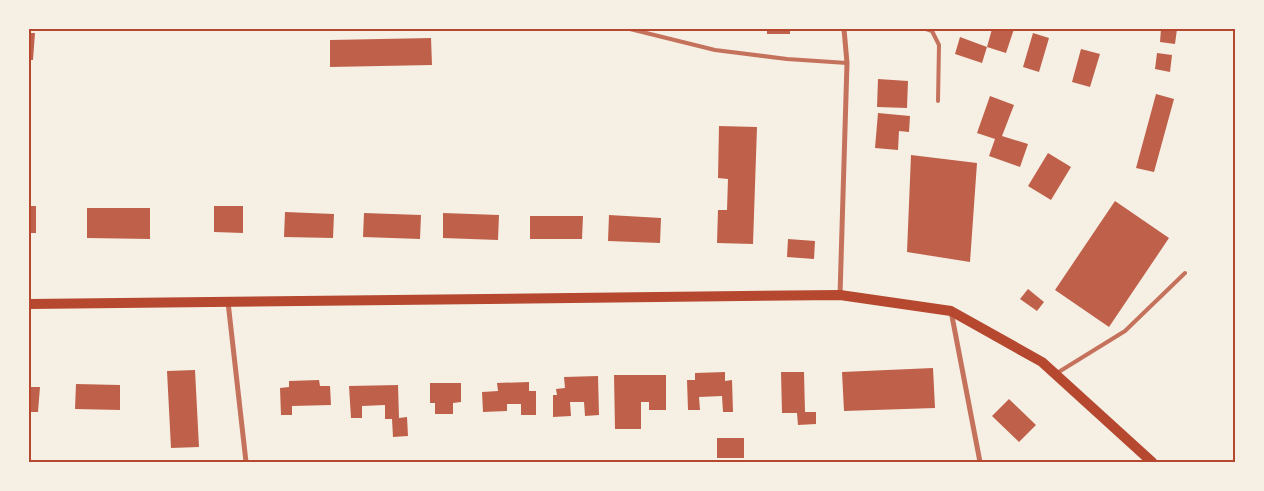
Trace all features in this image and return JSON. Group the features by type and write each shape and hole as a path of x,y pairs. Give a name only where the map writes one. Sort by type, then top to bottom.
{"main road":[{"path":"29,304 840,295 951,311 1042,362 1152,462"}],"street":[{"path":"840,295 847,63 844,29"},
{"path":"228,302 246,462"},
{"path":"951,311 980,462"}],"lane":[{"path":"630,29 715,50 787,59 847,63"},
{"path":"926,29 932,31 939,46 938,102"},
{"path":"1055,374 1125,331 1185,273"}],"building":[{"path":"767,29 790,29 790,34 767,34"},
{"path":"992,29 1014,29 1006,53 987,47"},
{"path":"1161,29 1177,29 1175,44 1160,42"},
{"path":"29,33 35,33 33,60 29,60"},
{"path":"1033,33 1049,38 1039,72 1023,67"},
{"path":"960,37 987,47 982,63 955,54"},
{"path":"431,38 432,65 330,67 330,40"},
{"path":"1081,49 1100,54 1090,87 1072,82"},
{"path":"1157,53 1172,55 1170,72 1155,69"},
{"path":"878,79 908,81 907,108 877,107"},
{"path":"1156,94 1174,99 1154,172 1136,168"},
{"path":"990,96 1014,105 1002,136 1028,144 1020,167 989,156 995,139 977,133"},
{"path":"878,113 910,116 909,132 899,131 898,150 875,148"},
{"path":"719,126 757,127 753,244 717,243 718,210 727,210 728,179 718,178"},
{"path":"1048,153 1071,167 1051,200 1028,186"},
{"path":"911,155 977,163 970,262 907,252"},
{"path":"1115,201 1169,238 1109,327 1055,290"},
{"path":"29,206 36,206 36,233 29,233"},
{"path":"214,206 243,206 243,233 214,232"},
{"path":"87,208 150,208 150,239 87,238"},
{"path":"285,212 334,214 333,238 284,237"},
{"path":"364,213 421,215 420,239 363,237"},
{"path":"443,213 499,215 498,240 443,238"},
{"path":"609,215 661,218 660,243 608,241"},
{"path":"530,216 583,216 582,239 530,239"},
{"path":"788,239 815,241 814,259 787,257"},
{"path":"1028,289 1044,302 1037,311 1020,299"},
{"path":"933,368 935,408 844,411 842,372"},
{"path":"195,370 199,447 171,448 167,371"},
{"path":"725,372 725,381 732,380 733,412 723,412 722,396 699,397 700,410 688,410 687,380 695,380 695,373"},
{"path":"781,372 804,372 805,412 816,412 816,424 798,425 797,413 782,413"},
{"path":"614,375 666,375 666,410 649,410 649,402 641,402 641,429 615,429"},
{"path":"598,376 599,415 585,416 584,402 570,402 571,416 553,417 553,395 557,395 556,389 565,388 564,377"},
{"path":"319,380 320,386 330,386 331,405 292,406 292,415 281,415 280,388 289,387 289,381"},
{"path":"529,382 529,391 536,391 536,415 521,415 521,404 507,404 507,411 483,412 482,392 498,391 497,383"},
{"path":"430,383 461,383 461,402 453,403 453,414 435,414 435,403 430,403"},
{"path":"76,384 120,385 120,410 75,409"},
{"path":"398,385 399,418 407,417 408,436 393,437 392,419 385,419 385,405 362,406 362,418 351,418 349,386"},
{"path":"29,387 40,387 38,412 29,412"},
{"path":"1009,399 1036,425 1019,442 992,416"},
{"path":"717,438 744,438 744,458 717,458"}]}
